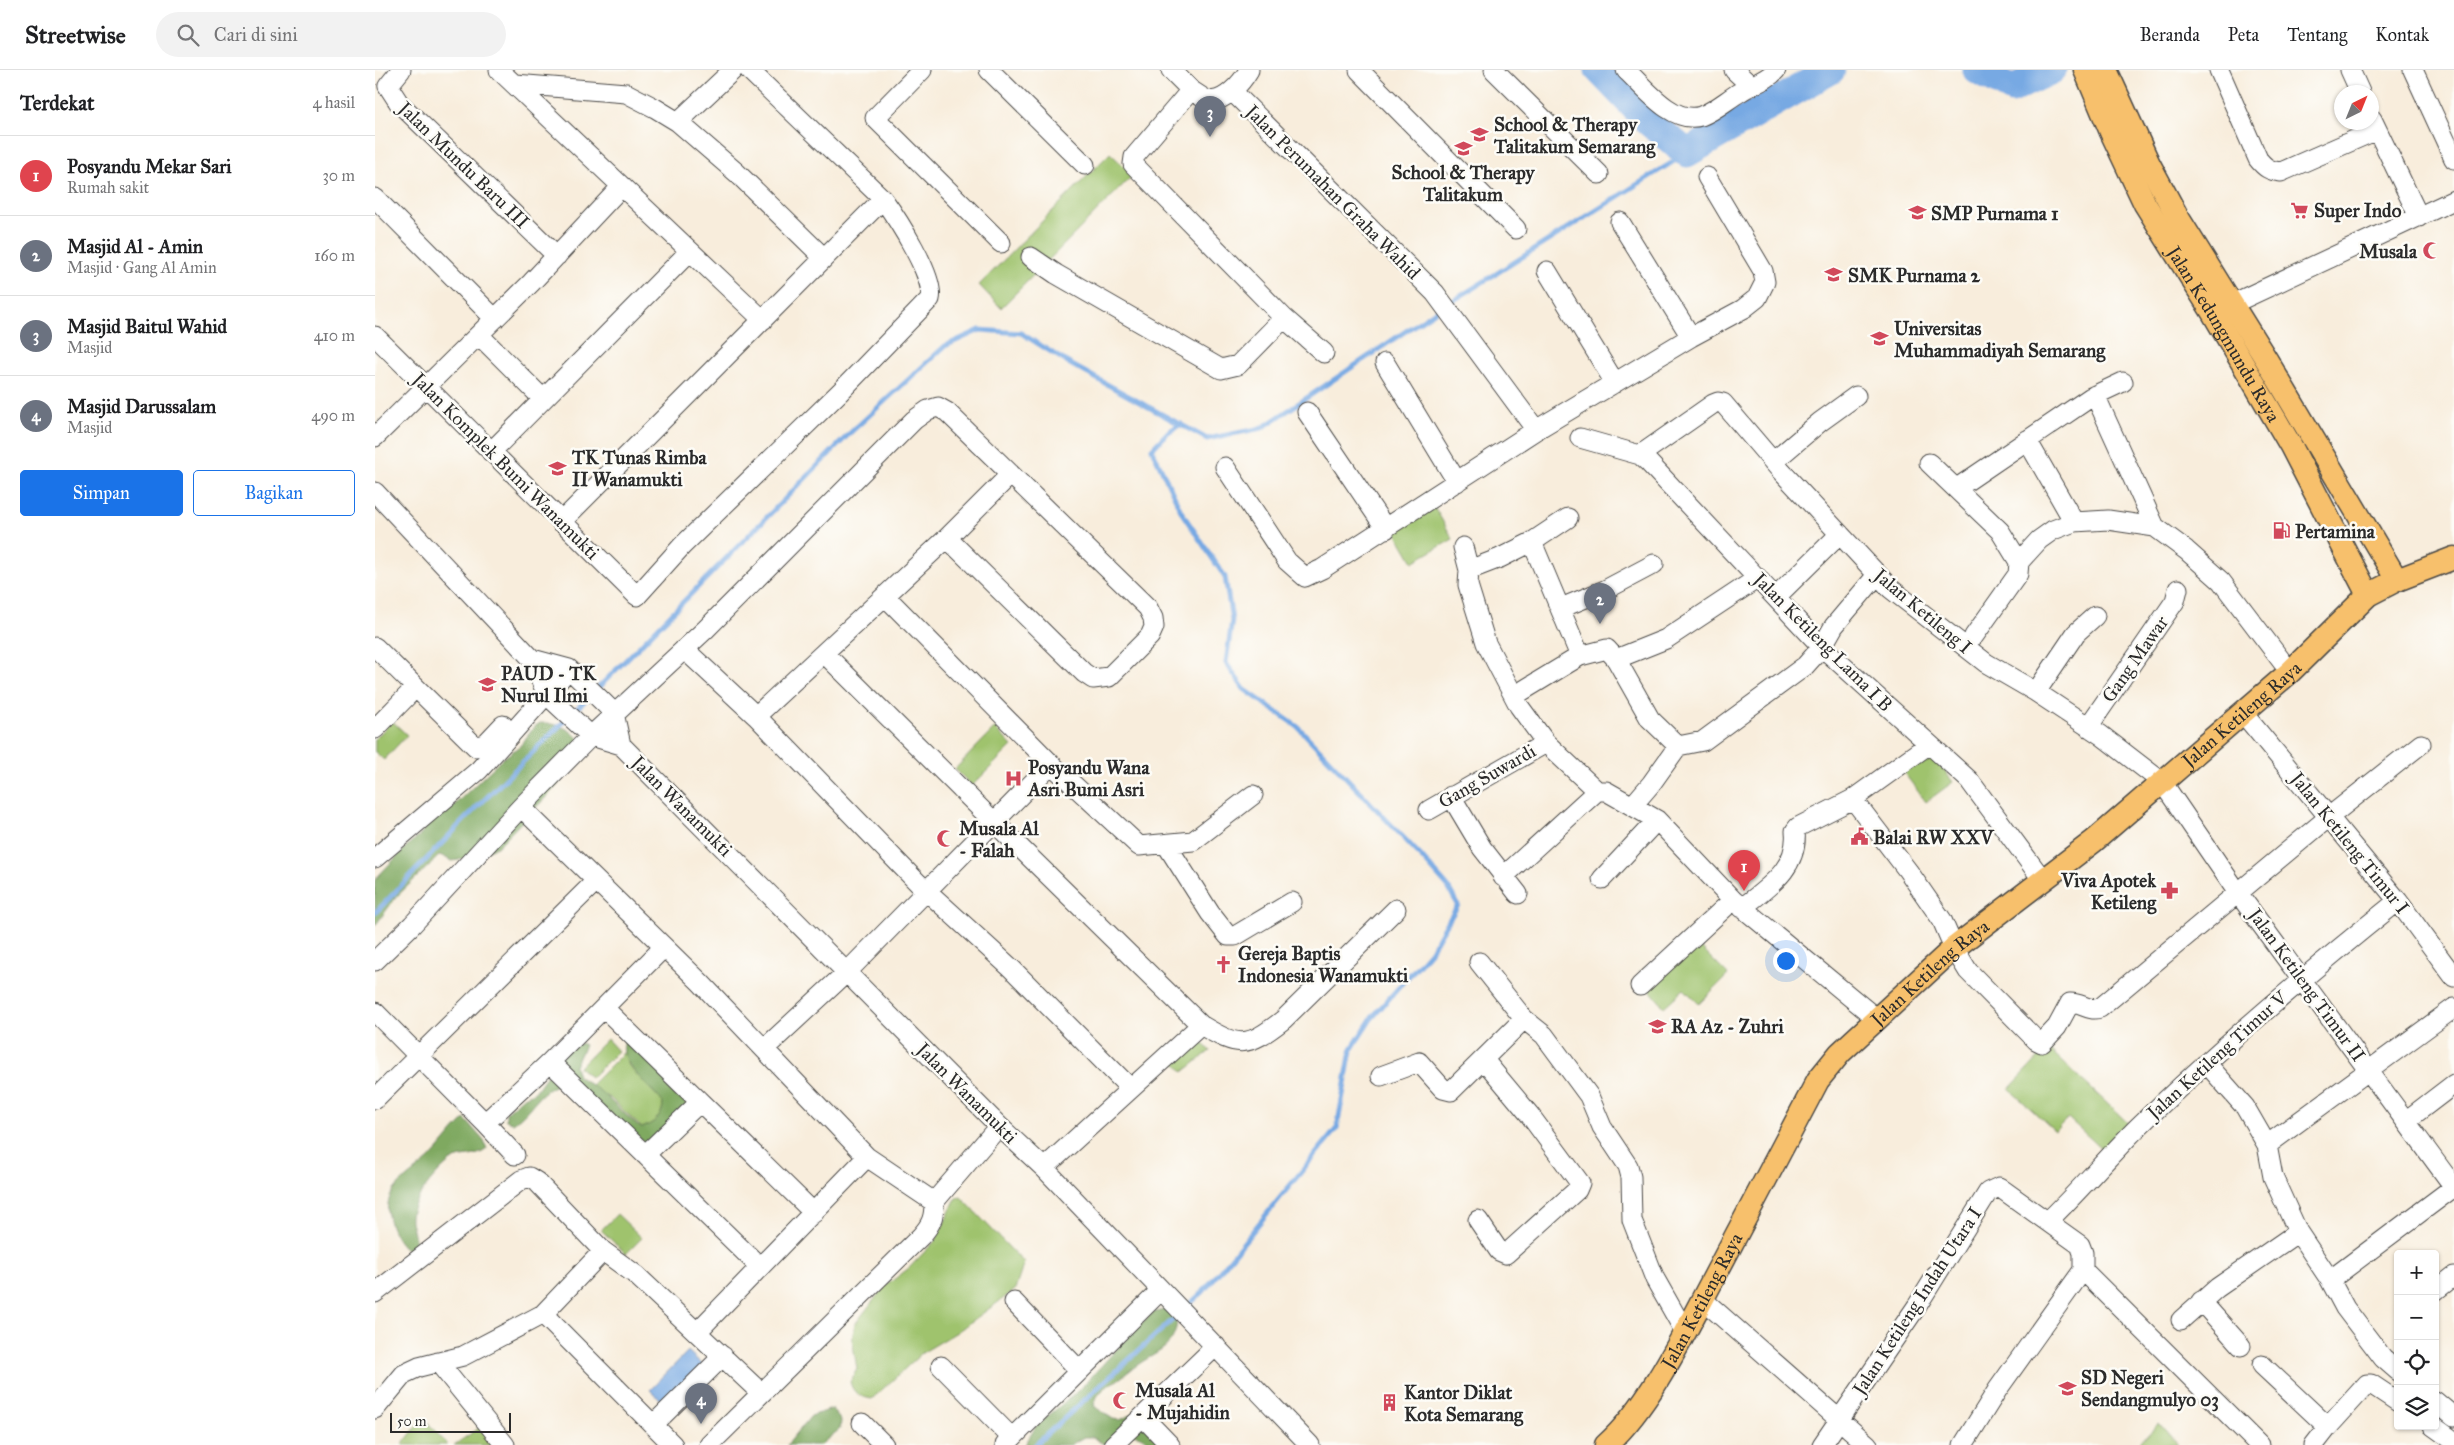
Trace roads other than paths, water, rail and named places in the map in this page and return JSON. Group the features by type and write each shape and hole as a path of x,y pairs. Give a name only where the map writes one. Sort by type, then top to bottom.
{"main road":[{"name":"Jalan Kedungmundu Raya","path":"2097,75 2111,132 2223,309 2311,435 2397,580"},
{"name":"Jalan Kedungmundu Raya","path":"2223,309 2368,595"},
{"path":"2291,446 2311,435"},
{"name":"Jalan Ketileng Raya","path":"1606,1445 1623,1429 1640,1407 1685,1332 1818,1080 1840,1053 1954,948 2094,840 2290,672 2368,595 2397,580 2454,558"}],"street":[{"name":"Jalan Mundu Baru III","path":"401,70 382,80 399,103 557,256"},
{"path":"499,70 763,320"},
{"path":"678,122 733,70"},
{"path":"561,522 883,199 749,70"},
{"path":"922,70 875,118 1001,242"},
{"path":"989,70 1085,165"},
{"name":"Jalan Perumahan Graha Wahid","path":"1171,70 1191,90 1207,100 1214,100 1231,91 1243,80 1249,70"},
{"path":"1359,70 1516,229"},
{"path":"1494,70 1599,174"},
{"path":"1626,70 1668,110 1682,115 1700,116 1750,85 1771,76 1776,70"},
{"path":"1735,70 1750,85"},
{"path":"2219,70 2259,159 2264,167 2272,171 2281,172 2362,130"},
{"path":"2350,70 2357,85"},
{"path":"2413,70 2454,159"},
{"path":"515,84 626,93 678,122 737,173 824,258"},
{"path":"1191,90 1135,157 1133,164 1284,318 1325,353"},
{"name":"Jalan Perumahan Graha Wahid","path":"1231,91 1435,293 1536,430"},
{"path":"2377,130 2419,217"},
{"path":"1225,467 1287,561 1305,577 1386,529 1536,430 1691,337 1743,309 1757,298 1765,282 1763,271 1707,177"},
{"path":"375,437 427,388 557,256 622,186"},
{"path":"375,198 495,319"},
{"name":"Jalan Komplek Bumi Wanamukti","path":"375,336 637,596 682,546 840,392 930,298 930,284 923,269 894,214 883,199"},
{"path":"2223,309 2454,200"},
{"path":"1620,222 1691,337"},
{"path":"491,452 690,251"},
{"path":"1031,257 1056,274 1221,369 1239,365 1284,318"},
{"path":"1547,271 1615,382"},
{"path":"479,335 543,399"},
{"path":"1385,363 1457,482"},
{"path":"1957,488 2095,395 2123,382"},
{"path":"2095,395 2155,527"},
{"path":"1773,462 1820,422 1856,396"},
{"name":"Jalan Ketileng I","path":"1640,455 1718,402 1727,406 1773,462 1891,590 1986,663 2036,692 2101,735 2162,782"},
{"path":"375,961 412,924 609,708 684,649 914,420 928,410 938,408 947,412 1147,608 1153,618 1154,627 1150,636 1109,677 1093,679 1084,673 947,538"},
{"path":"1307,412 1386,529"},
{"name":"Jalan Ketileng Lama I B","path":"1580,438 1640,455 1689,504 1822,647 1928,745 1969,780 2041,879"},
{"path":"2027,440 2075,522"},
{"path":"1929,463 2000,530 2019,562"},
{"path":"757,716 947,538 1010,475"},
{"path":"375,492 532,659 548,700 587,732 621,745"},
{"path":"1469,570 1500,558 1532,542 1568,518"},
{"path":"1974,636 2017,574 2019,562 2039,540 2053,530 2075,522 2108,520 2155,527 2186,550 2221,581 2290,672"},
{"path":"1776,597 1840,534"},
{"path":"1532,542 1580,656"},
{"path":"1463,547 1469,570 1468,585 1486,643 1514,696 1546,743 1597,791"},
{"path":"1561,608 1605,590 1654,564"},
{"path":"1633,805 1657,778 1678,746 1703,741 1805,666 1822,647 1834,626 1877,575"},
{"path":"1616,659 1666,639 1758,578"},
{"name":"Gang Mawar","path":"2087,727 2175,601 2178,589"},
{"path":"885,596 1051,764 1139,846 1193,841 1253,795"},
{"path":"2036,692 2076,633 2095,616"},
{"path":"375,646 476,747 486,743 521,707 548,700"},
{"path":"684,649 757,716 926,891 1012,969 1130,1088"},
{"path":"1514,696 1580,656 1607,649 1616,659 1650,719 1678,746"},
{"path":"824,653 993,822 1201,1025 1227,1041 1245,1042 1262,1036 1283,1020 1396,909"},
{"path":"532,659 573,674 609,708 621,745"},
{"path":"375,858 479,770 573,674"},
{"path":"375,729 415,688"},
{"name":"Jalan Ketileng Timur I","path":"2242,712 2398,901 2454,977"},
{"name":"Gang Suwardi","path":"1429,810 1546,743"},
{"path":"1853,799 1908,871 1942,920 1954,948 1968,971 2035,1040 2042,1043 2057,1027 2070,1003 2073,1002 2093,1010 2100,1008 2329,817 2421,744"},
{"name":"Jalan Wanamukti","path":"621,745 999,1126 1044,1168 1310,1445"},
{"path":"1640,986 1738,904 1786,871 1796,843 1795,831 1798,827 1853,799 1928,745"},
{"path":"764,1049 847,972 1051,764"},
{"name":"Jalan Ketileng Timur II","path":"2162,782 2238,893 2407,1120 2454,1187"},
{"path":"1503,877 1597,791 1606,791 1657,820 1738,904 1877,1019"},
{"path":"1451,796 1482,848 1518,894"},
{"path":"521,806 663,948 700,982 867,1157 934,1202"},
{"path":"1602,879 1657,820"},
{"path":"1166,844 1209,913 1228,936 1235,936 1292,902"},
{"path":"375,1098 596,881"},
{"name":"Jalan Ketileng Timur V","path":"2048,1221 2137,1128 2301,978 2398,901"},
{"path":"485,1123 550,1062 663,948"},
{"path":"1479,962 1524,1019 1543,1035 1589,1096 1602,1127 1628,1166 1631,1176 1632,1220 1655,1279 1685,1332"},
{"path":"604,1008 813,1213"},
{"path":"2267,1145 2454,1008"},
{"path":"375,1012 515,1155"},
{"path":"1381,1076 1419,1062 1443,1089 1448,1092 1484,1060 1524,1019"},
{"path":"1044,1168 1201,1025"},
{"path":"1478,1220 1499,1251 1505,1254 1577,1190 1580,1183 1529,1114 1484,1060"},
{"path":"550,1062 760,1267"},
{"path":"2207,1064 2245,1107 2267,1145 2273,1177 2298,1232 2331,1280 2345,1308 2383,1358 2394,1367"},
{"path":"2407,1120 2454,1084"},
{"path":"645,1155 700,1102"},
{"path":"709,1445 926,1230 934,1216 934,1202 999,1126"},
{"path":"697,1332 867,1157"},
{"path":"375,1293 521,1180 529,1178 537,1182 603,1251 636,1274 761,1393"},
{"name":"Jalan Ketileng Indah Utara I","path":"1822,1445 1917,1306 1988,1192 1999,1187 2048,1221"},
{"path":"2331,1280 2454,1187"},
{"path":"1963,1445 1998,1390 2083,1270 2083,1253 2080,1245 2048,1221"},
{"path":"2181,1320 2229,1278 2298,1232"},
{"path":"375,1409 404,1374 419,1367 463,1356 543,1314 603,1251"},
{"path":"2083,1270 2259,1445"},
{"path":"2439,1288 2454,1276"},
{"path":"941,1366 1008,1442 1080,1371 1166,1295"},
{"path":"1702,1300 1868,1445"},
{"path":"2201,1301 2241,1346"},
{"path":"1014,1302 1080,1371"},
{"path":"543,1314 673,1445"},
{"path":"1113,1445 1143,1417 1212,1342"},
{"path":"653,1425 723,1356"},
{"path":"438,1362 505,1445"},
{"path":"2262,1365 2324,1438 2367,1384 2371,1384 2394,1399"},
{"path":"2439,1404 2454,1417"},
{"path":"1143,1417 1170,1445"},
{"path":"862,1423 884,1445"},
{"path":"2439,1430 2454,1441"}],"water":[{"path":"688,1351 706,1368 668,1407 650,1390"}],"waterway":[{"path":"1599,70 1649,122 1687,153 1831,70"},
{"path":"1977,70 2012,89 2052,70"},
{"path":"1448,304 1687,153"},
{"path":"375,913 468,816 606,680 850,433 945,346 980,330 1021,333 1070,364 1207,439 1262,428 1440,308"},
{"path":"1181,424 1168,432 1152,449 1182,513 1225,577 1232,620 1226,663 1244,689 1298,727 1419,854 1448,887 1458,905 1430,952 1371,1019 1351,1050 1337,1128 1203,1292 1185,1308"},
{"path":"1035,1445 1179,1314"}],"place":[{"name":"School & Therapy Talitakum Semarang","path":"1480,135"},
{"name":"Masjid Baitul Wahid","path":"1210,137"},
{"name":"School & Therapy Talitakum","path":"1463,149"},
{"name":"Super Indo","path":"2300,210"},
{"name":"SMP Purnama 1","path":"1917,213"},
{"name":"Musala","path":"2431,251"},
{"name":"SMK Purnama 2","path":"1834,275"},
{"name":"Universitas Muhammadiyah Semarang","path":"1880,339"},
{"name":"TK Tunas Rimba II Wanamukti","path":"558,468"},
{"name":"Pertamina","path":"2281,531"},
{"name":"Masjid Al - Amin","path":"1600,624"},
{"name":"PAUD - TK Nurul Ilmi","path":"487,684"},
{"name":"Posyandu Wana Asri Bumi Asri","path":"1014,778"},
{"name":"Balai RW XXV","path":"1859,837"},
{"name":"Musala Al - Falah","path":"945,839"},
{"name":"Posyandu Mekar Sari","path":"1744,891"},
{"name":"Viva Apotek Ketileng","path":"2170,891"},
{"name":"Gereja Baptis Indonesia Wanamukti","path":"1224,964"},
{"name":"RA Az - Zuhri","path":"1657,1026"},
{"name":"SD Negeri Sendangmulyo 03","path":"2067,1388"},
{"name":"Musala Al - Mujahidin","path":"1121,1401"},
{"name":"Kantor Diklat Kota Semarang","path":"1390,1403"},
{"name":"Masjid Darussalam","path":"701,1424"}]}
